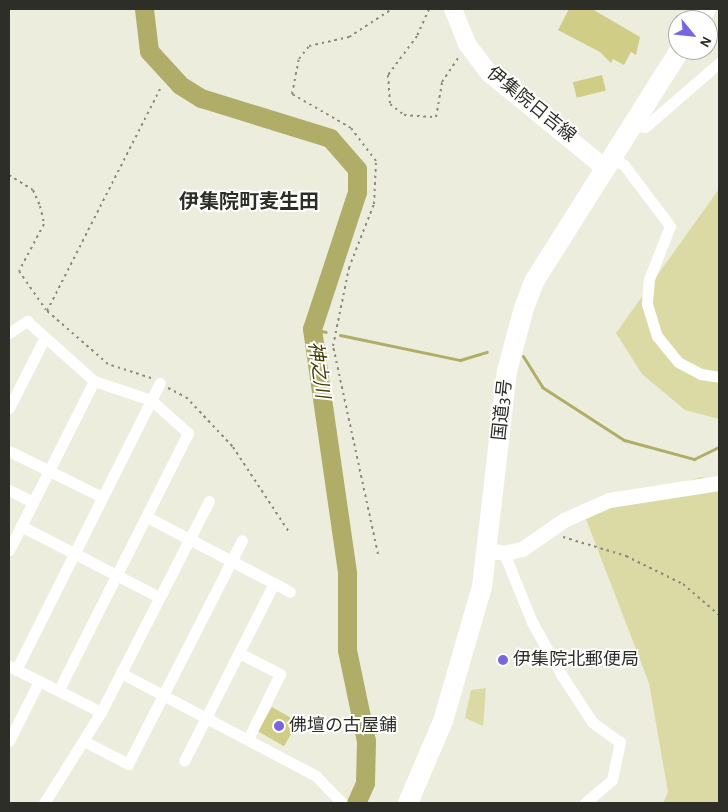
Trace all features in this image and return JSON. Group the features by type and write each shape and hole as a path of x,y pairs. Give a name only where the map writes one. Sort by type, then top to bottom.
{"highway":[{"name":"国道3号","path":"408,803 464,658 496,552 507,371 518,328 536,280 674,60"}],"main road":[{"name":"伊集院日吉線","path":"453,9 467,44 503,87 608,163"}],"street":[{"path":"632,125 645,127 719,63"},
{"path":"608,163 624,166 670,226 649,279 647,304 657,336 678,362 700,374 719,377"},
{"path":"9,333 27,321 44,339 94,380 151,400 188,433 59,689"},
{"path":"9,408 44,339"},
{"path":"9,550 94,380"},
{"path":"101,712 59,689 12,668 75,554 160,383"},
{"path":"9,451 102,497"},
{"path":"585,803 612,780 620,742 592,722 561,674 496,552 541,537 609,500 719,482"},
{"path":"9,490 33,502"},
{"path":"44,803 101,712 208,501"},
{"path":"147,517 290,592"},
{"path":"21,526 159,597"},
{"path":"84,740 128,764 242,540"},
{"path":"184,761 274,584"},
{"path":"240,652 280,674 249,737"},
{"path":"121,673 249,737 316,776 341,802"},
{"path":"9,741 39,681"}],"path":[{"path":"378,554 333,346 349,268 374,204 376,161 351,128 292,94 299,59 309,46 349,37 392,9"},
{"path":"429,9 417,36 388,75 390,104 404,115 436,117 442,82 467,44"},
{"path":"47,311 160,89"},
{"path":"9,175 33,190 40,206 44,224 19,271 47,311 108,364 160,383 186,397 233,446 289,532"},
{"path":"541,537 586,540 626,556 683,584 719,615"}],"green space":[{"path":"719,189 719,419 685,410 642,374 616,333"},
{"path":"701,477 719,481 719,803 663,803 668,792 649,683 584,514"},
{"path":"486,688 483,726 465,718 471,690"}],"building":[{"path":"569,9 592,9 640,37 636,55 631,52 624,65 613,59 611,63 600,52 558,30"},
{"path":"602,75 606,91 577,98 573,82"},
{"name":"佛壇の古屋鋪","path":"272,707 298,722 284,746 258,731"}],"waterway":[{"name":"神之川","path":"144,9 149,51 180,85 201,98 330,138 357,169 357,192 312,329 347,573 347,650 366,741 365,783 356,803"},
{"path":"312,329 326,332"},
{"path":"340,335 460,360 487,352"},
{"path":"523,356 542,387 624,440 694,459 719,447"}],"place":[{"name":"伊集院北郵便局","path":"503,660"},
{"name":"佛壇の古屋鋪","path":"279,726"}],"district":[{"name":"伊集院町麦生田","path":"249,202"}]}
